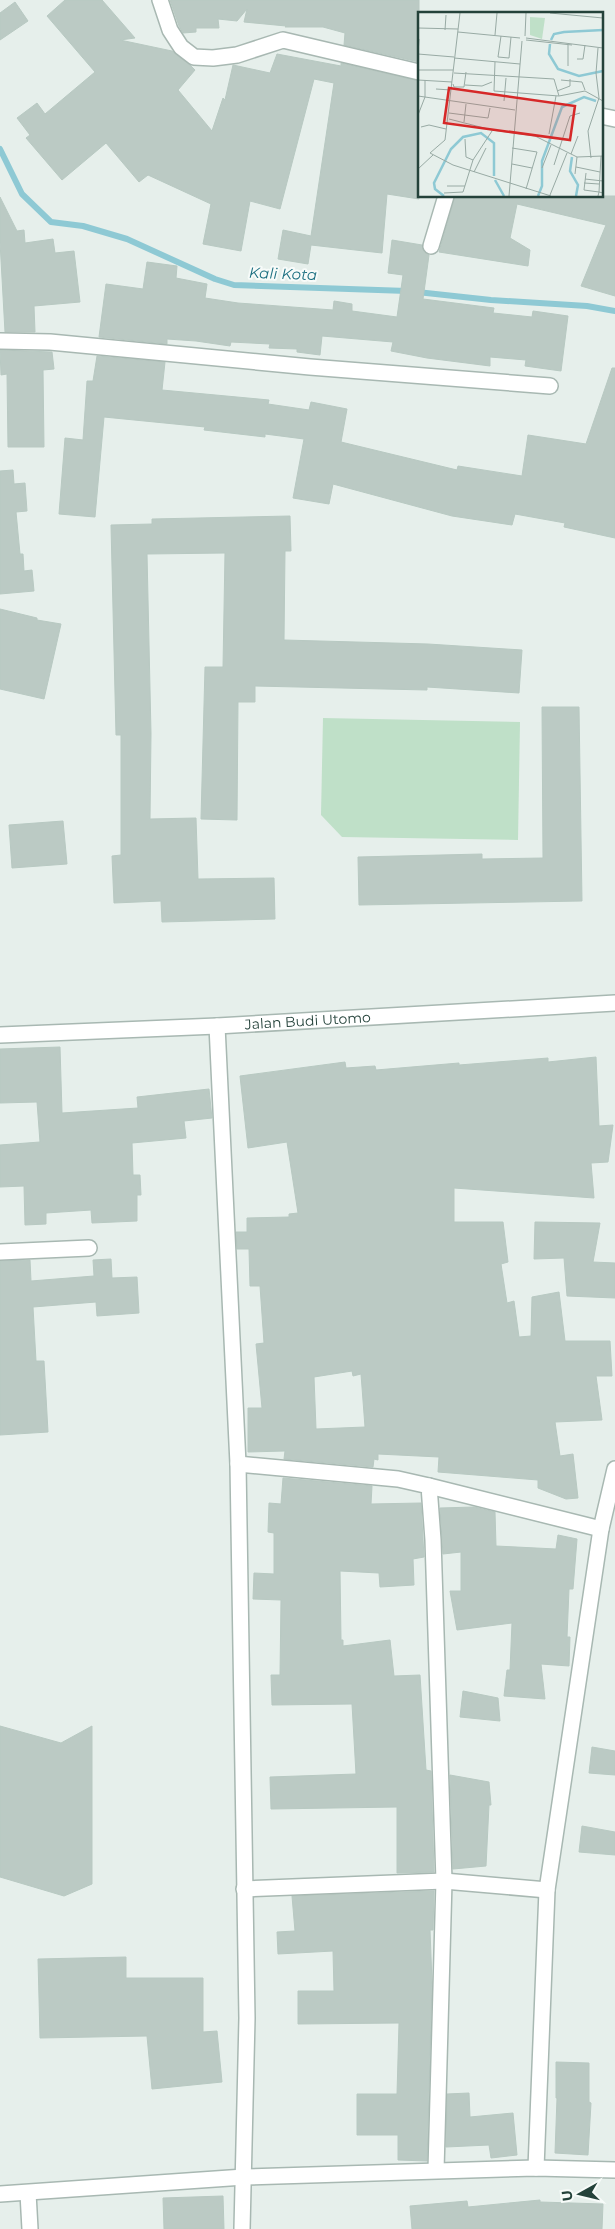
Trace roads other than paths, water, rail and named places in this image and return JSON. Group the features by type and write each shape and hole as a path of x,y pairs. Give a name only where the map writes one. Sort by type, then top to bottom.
{"street":[{"path":"160,0 170,30 181,47 194,56 213,58 237,55 283,40 418,72"},
{"path":"602,116 615,119"},
{"path":"431,246 445,198"},
{"path":"0,341 50,342 310,367 550,386"},
{"name":"Jalan Budi Utomo","path":"0,1035 217,1026 615,1003"},
{"path":"217,1026 238,1464 246,2018 242,2229"},
{"path":"0,1252 89,1248"},
{"path":"238,1464 389,1478 430,1486 601,1529"},
{"path":"536,2168 547,1890 601,1529 615,1469"},
{"path":"430,1486 444,1881 436,2170"},
{"path":"244,1889 444,1881 547,1890"},
{"path":"0,2194 244,2177 536,2168 615,2170"},
{"path":"28,2193 30,2229"}],"waterway":[{"name":"Kali Kota","path":"0,149 22,194 51,222 83,226 127,239 215,279 234,285 407,291"},
{"name":"Kali Kota","path":"417,292 491,300 587,306 615,311"}]}
